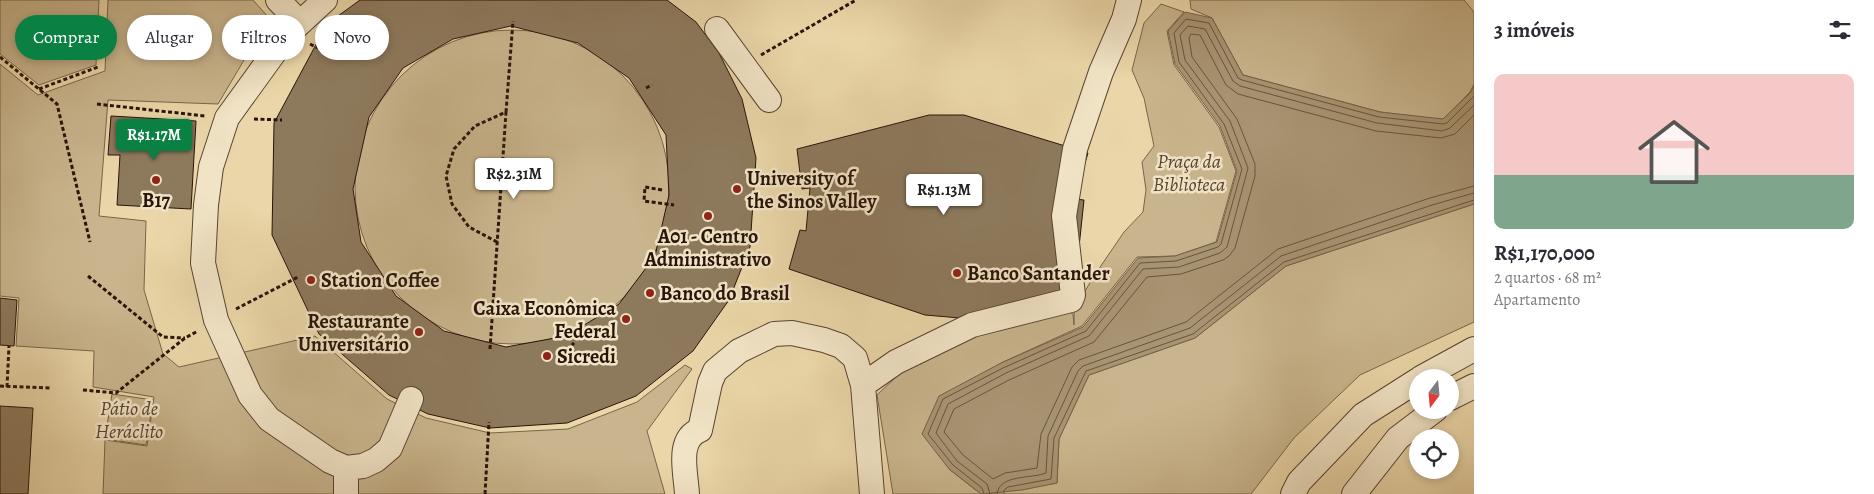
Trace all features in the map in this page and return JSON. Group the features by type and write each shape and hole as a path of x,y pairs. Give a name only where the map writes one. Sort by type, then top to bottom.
{"lane":[{"path":"278,0 292,15"},
{"path":"305,17 324,0"},
{"path":"862,385 896,362 972,325 1071,300 1073,295 1064,216 1075,149 1101,72 1124,19 1128,0"},
{"path":"718,29 769,100"},
{"path":"269,60 227,118 211,167 202,263 216,320 250,395 269,419 330,461 346,468 363,466 376,460 390,448 411,399"},
{"path":"687,494 684,446 688,437 700,430 710,383 715,371 739,351 774,334 792,333 842,346 855,358 862,385 872,494"},
{"path":"1437,369 1474,349"},
{"path":"1293,494 1299,482 1363,415 1409,386"},
{"path":"1459,394 1474,386"},
{"path":"1354,494 1398,438 1423,419"},
{"path":"346,468 346,494"}],"path":[{"path":"744,65 856,0"},
{"path":"490,349 513,21"},
{"path":"0,57 58,104 90,242"},
{"path":"39,89 98,67"},
{"path":"646,88 652,85"},
{"path":"97,104 227,118 282,120"},
{"path":"497,242 469,227 452,204 446,176 454,149 474,126 506,112"},
{"path":"662,190 645,187 644,201 674,205"},
{"path":"88,276 162,336 185,338"},
{"path":"83,390 116,393 185,338 298,277"},
{"path":"7,387 9,346"},
{"path":"0,386 51,388"},
{"path":"484,494 489,422"}],"green space":[{"path":"0,0 99,0 98,15 15,15 15,60 96,60 96,65 39,85 0,54"},
{"path":"108,0 253,0 266,15 222,15 222,60 244,60 218,104 108,100 99,216 146,221 144,290 163,354 179,367 315,336 387,399 426,418 490,433 568,429 637,402 685,365 692,369 647,431 665,494 103,494 105,440 147,446 154,397 93,387 94,351 16,346 19,298 0,296 0,64 38,95 105,71 105,60 117,60 117,15 107,15"},
{"path":"1190,0 1464,0 1474,12 1474,84 1470,92 1443,120 1380,112 1243,75 1212,18 1191,9"},
{"name":"Praça da Biblioteca","path":"1161,4 1184,12 1167,31 1174,65 1219,127 1236,171 1216,242 1175,256 1137,257 1082,326 1001,363 949,469 981,494 893,494 877,395 915,359 951,342 1058,306 1073,314 1074,325 1074,314 1079,301 1094,276 1124,232 1143,212 1146,190 1142,162 1154,146 1144,98 1132,70 1144,23"},
{"path":"497,30 527,30 558,36 586,48 612,65 634,87 651,113 663,141 669,172 669,202 663,233 651,261 634,287 612,309 586,326 558,338 527,344 497,344 466,338 438,326 412,309 390,287 373,261 361,233 355,202 355,172 361,141 373,113 390,87 412,65 438,48 466,36"},
{"path":"1474,204 1474,322 1360,375 1294,438 1251,494 988,494 1057,483 1059,439 1089,375 1195,338 1286,266"},
{"name":"Pátio de Heráclito","path":"112,394 153,400 146,445 105,439"}],"water":[{"path":"1185,12 1212,18 1243,75 1380,112 1443,119 1471,92 1474,85 1474,204 1286,266 1195,338 1089,375 1059,439 1057,483 1022,490 981,494 949,469 922,434 939,396 1001,363 1083,327 1138,258 1175,256 1217,242 1237,171 1220,126 1175,64 1168,31"}],"building":[{"name":"A01 - Centro Administrativo","path":"360,0 667,0 696,22 719,53 742,99 756,158 750,247 729,300 693,351 636,396 567,423 490,428 428,414 389,395 319,334 272,235 274,123 315,46 315,60 389,60 389,15 339,15","holes":["511,26 578,43 629,78 666,135 669,195 655,256 619,304 566,336 506,347 444,331 396,296 361,242 353,189 369,117 403,68 453,39"]},
{"path":"929,115 964,115 1088,153 1074,199 1084,200 1079,247 1081,294 960,318 925,315 789,269 800,230 806,231 810,188 802,189 797,149"},
{"name":"B17","path":"111,116 196,121 191,209 117,205 120,155 108,155"},
{"path":"0,298 17,300 14,346 0,345"},
{"path":"0,406 33,408 28,494 0,494"}],"place":[{"name":"B17","path":"156,180"},
{"name":"University of the Sinos Valley","path":"737,189"},
{"name":"A01 - Centro Administrativo","path":"708,216"},
{"name":"Banco Santander","path":"957,273"},
{"name":"Station Coffee","path":"311,280"},
{"name":"Banco do Brasil","path":"650,293"},
{"name":"Caixa Econômica Federal","path":"626,319"},
{"name":"Restaurante Universitário","path":"419,332"},
{"name":"Sicredi","path":"547,356"}]}
